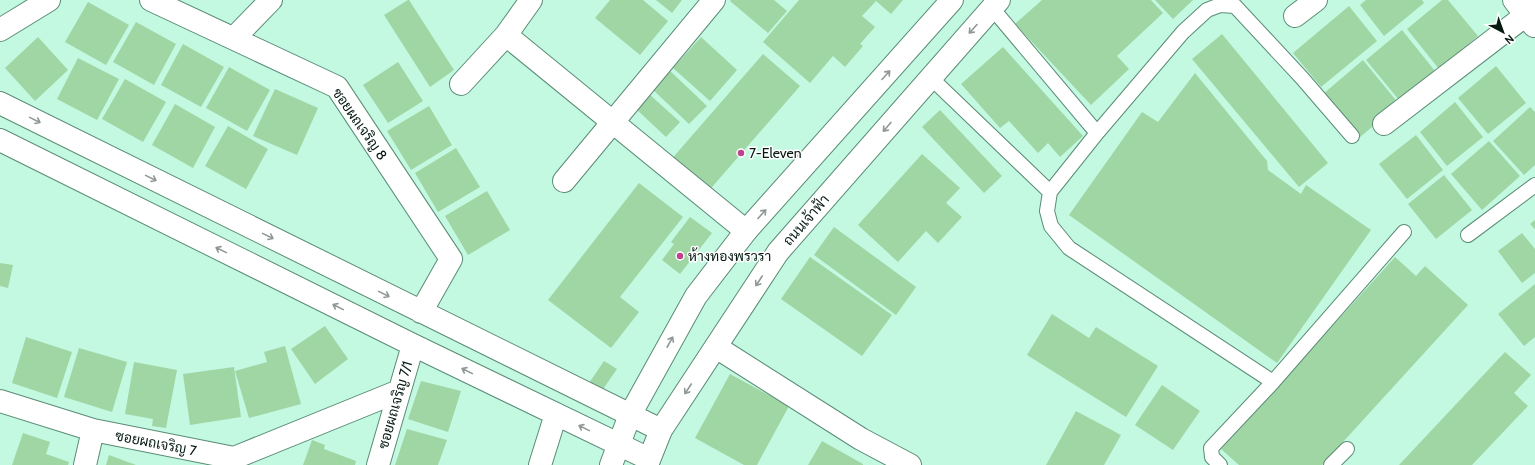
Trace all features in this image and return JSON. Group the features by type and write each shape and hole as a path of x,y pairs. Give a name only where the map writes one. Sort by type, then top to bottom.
{"street":[{"path":"0,30 49,0"},
{"name":"ซอยผถเจริญ 8","path":"151,0 337,87 451,259 421,312"},
{"path":"234,38 271,0"},
{"path":"461,84 506,35 531,0"},
{"path":"564,181 714,0"},
{"path":"611,465 630,415 696,296 746,231 952,0"},
{"path":"1295,16 1316,0"},
{"name":"ถนนเจ้าฟ้า","path":"648,462 661,430 778,252 995,4"},
{"path":"1384,124 1528,12"},
{"path":"506,35 746,231"},
{"path":"0,103 661,430"},
{"path":"0,140 619,445 648,462"},
{"name":"ซอยผถเจริญ 7/1","path":"378,465 413,344"},
{"path":"716,347 861,439 910,465"},
{"name":"ซอยผถเจริญ 7","path":"0,401 93,430 233,461 399,391"},
{"path":"540,465 556,414"},
{"path":"85,465 93,430"}],"lane":[{"path":"995,4 1097,133"},
{"path":"1273,382 1069,248 1051,226 1047,211 1050,192 1097,133 1183,32 1207,10 1220,5 1234,6 1302,78 1352,136"},
{"path":"930,77 1050,192"},
{"path":"1468,235 1535,185"},
{"path":"1220,465 1212,457 1211,448 1273,382 1404,232"},
{"path":"1331,465 1347,449"}],"building":[{"path":"408,0 454,70 430,87 384,15"},
{"path":"610,0 643,0 668,21 640,55 595,18"},
{"path":"656,0 682,0 672,13"},
{"path":"774,0 787,11 768,33 730,1"},
{"path":"799,0 903,0 891,14 876,1 862,16 875,27 860,44 863,46 845,67 833,56 810,83 763,42"},
{"path":"1042,0 1151,0 1163,13 1117,56 1129,69 1091,105 1015,24"},
{"path":"1155,0 1193,0 1173,19"},
{"path":"1366,0 1422,0 1424,3 1384,36 1360,5"},
{"path":"1442,0 1448,0 1478,36 1439,69 1407,29"},
{"path":"88,2 129,25 106,65 65,42"},
{"path":"1349,6 1377,41 1321,87 1293,53"},
{"path":"136,22 176,44 154,85 113,62"},
{"path":"1402,30 1435,71 1399,100 1366,60"},
{"path":"1222,34 1328,163 1299,187 1192,59"},
{"path":"38,37 68,70 35,101 5,68"},
{"path":"701,37 737,70 710,101 673,68"},
{"path":"183,44 224,67 201,107 161,85"},
{"path":"1003,47 1083,136 1060,157 1048,143 1038,153 1009,121 1000,128 961,84"},
{"path":"763,54 800,86 706,194 669,162"},
{"path":"78,58 119,79 97,120 57,99"},
{"path":"1363,60 1399,104 1359,138 1323,94"},
{"path":"398,62 423,101 388,123 363,85"},
{"path":"1496,66 1526,103 1488,134 1458,98"},
{"path":"229,67 270,90 247,131 206,108"},
{"path":"667,68 707,106 689,124 650,87"},
{"path":"1195,73 1267,161 1268,170 1301,194 1306,185 1371,230 1277,363 1069,215 1142,112 1158,122"},
{"path":"125,79 166,102 143,142 102,119"},
{"path":"275,89 318,108 297,155 253,136"},
{"path":"648,93 680,122 666,137 635,108"},
{"path":"1455,102 1483,137 1447,166 1420,132"},
{"path":"175,104 215,127 193,168 152,145"},
{"path":"429,106 452,145 411,170 387,131"},
{"path":"1530,107 1535,112 1535,165 1524,175 1493,141"},
{"path":"940,110 1002,176 984,193 922,127"},
{"path":"228,126 268,149 246,189 205,166"},
{"path":"1416,135 1443,170 1407,199 1379,164"},
{"path":"1489,141 1520,176 1482,210 1451,174"},
{"path":"456,148 480,187 438,212 415,173"},
{"path":"922,154 960,188 946,203 962,217 938,243 926,231 898,262 858,225"},
{"path":"1444,175 1472,210 1436,239 1408,204"},
{"path":"639,183 683,217 620,297 639,312 611,348 548,300"},
{"path":"487,191 510,230 468,255 445,216"},
{"path":"690,217 712,233 680,274 662,260 674,244 671,242"},
{"path":"1535,220 1535,229 1530,224"},
{"path":"834,227 916,287 896,315 814,255"},
{"path":"1522,233 1535,249 1535,273 1522,283 1498,251"},
{"path":"810,257 892,315 862,356 781,299"},
{"path":"1395,257 1416,276 1425,266 1468,305 1322,465 1239,465 1221,449"},
{"path":"0,263 13,265 8,288 0,286"},
{"path":"1535,284 1535,337 1524,346 1498,314"},
{"path":"1052,314 1089,338 1096,327 1158,366 1126,417 1027,355"},
{"path":"325,326 348,359 315,384 291,349"},
{"path":"26,337 72,352 57,398 12,383"},
{"path":"285,346 301,404 249,418 235,371 267,362 264,352"},
{"path":"79,348 127,362 112,412 64,397"},
{"path":"1505,352 1531,375 1514,393 1528,406 1472,465 1399,465"},
{"path":"604,361 617,369 599,395 587,386"},
{"path":"134,362 177,370 166,428 152,426 153,419 125,414"},
{"path":"234,367 241,417 190,425 183,374"},
{"path":"730,374 789,406 757,465 744,465 695,438"},
{"path":"421,381 461,391 448,432 408,419"},
{"path":"1162,385 1200,411 1173,450 1135,425"},
{"path":"1076,411 1121,435 1104,465 1046,465"},
{"path":"407,429 447,440 438,465 395,465"},
{"path":"23,433 50,442 46,454 69,462 68,465 12,465"},
{"path":"312,440 325,445 324,449 356,461 355,465 303,465"},
{"path":"822,441 863,464 863,465 808,465"},
{"path":"109,455 136,465 106,465"}],"place":[{"name":"7-Eleven","path":"741,153"},
{"name":"ห้างทองพรวรา","path":"680,256"}]}
